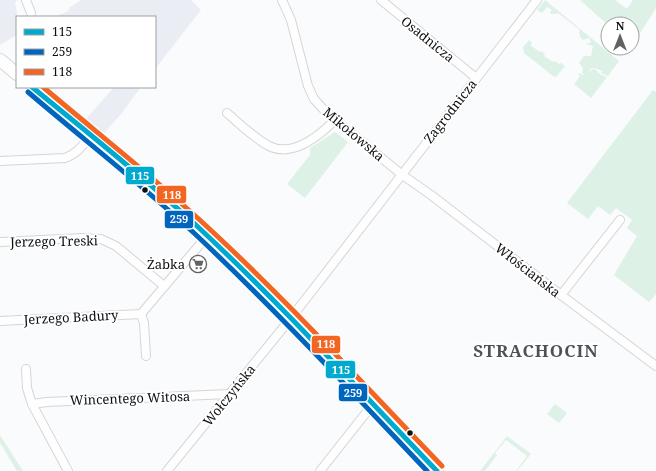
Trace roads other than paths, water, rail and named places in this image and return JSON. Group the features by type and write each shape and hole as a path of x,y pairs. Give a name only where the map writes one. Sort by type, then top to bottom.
{"main road":[{"path":"0,60 16,73"},
{"path":"33,88 207,236 291,318 437,471"}],"street":[{"path":"26,0 31,13"},
{"name":"Mikołowska","path":"282,0 291,20 308,86 314,99 335,120 402,174"},
{"name":"Osadnicza","path":"381,0 476,78"},
{"name":"Zagrodnicza","path":"291,318 536,0"},
{"path":"227,114 260,141 271,147 281,149 292,148 303,144 327,128 335,120"},
{"path":"0,161 64,158 77,152 90,136"},
{"name":"Włościańska","path":"402,174 656,366"},
{"path":"561,295 620,220"},
{"path":"146,356 144,324 141,314 207,236"},
{"name":"Jerzego Treski","path":"0,242 82,238 102,239 116,246 164,286"},
{"name":"Jerzego Badury","path":"0,321 141,314"},
{"name":"Wołczyńska","path":"167,471 291,318"},
{"path":"26,369 27,388 32,404 68,471"},
{"name":"Wincentego Witosa","path":"32,404 47,402 229,394"},
{"path":"320,471 373,404"}],"place":[{"name":"Żabka","path":"198,264"}],"district":[{"name":"STRACHOCIN","path":"536,350"}]}
